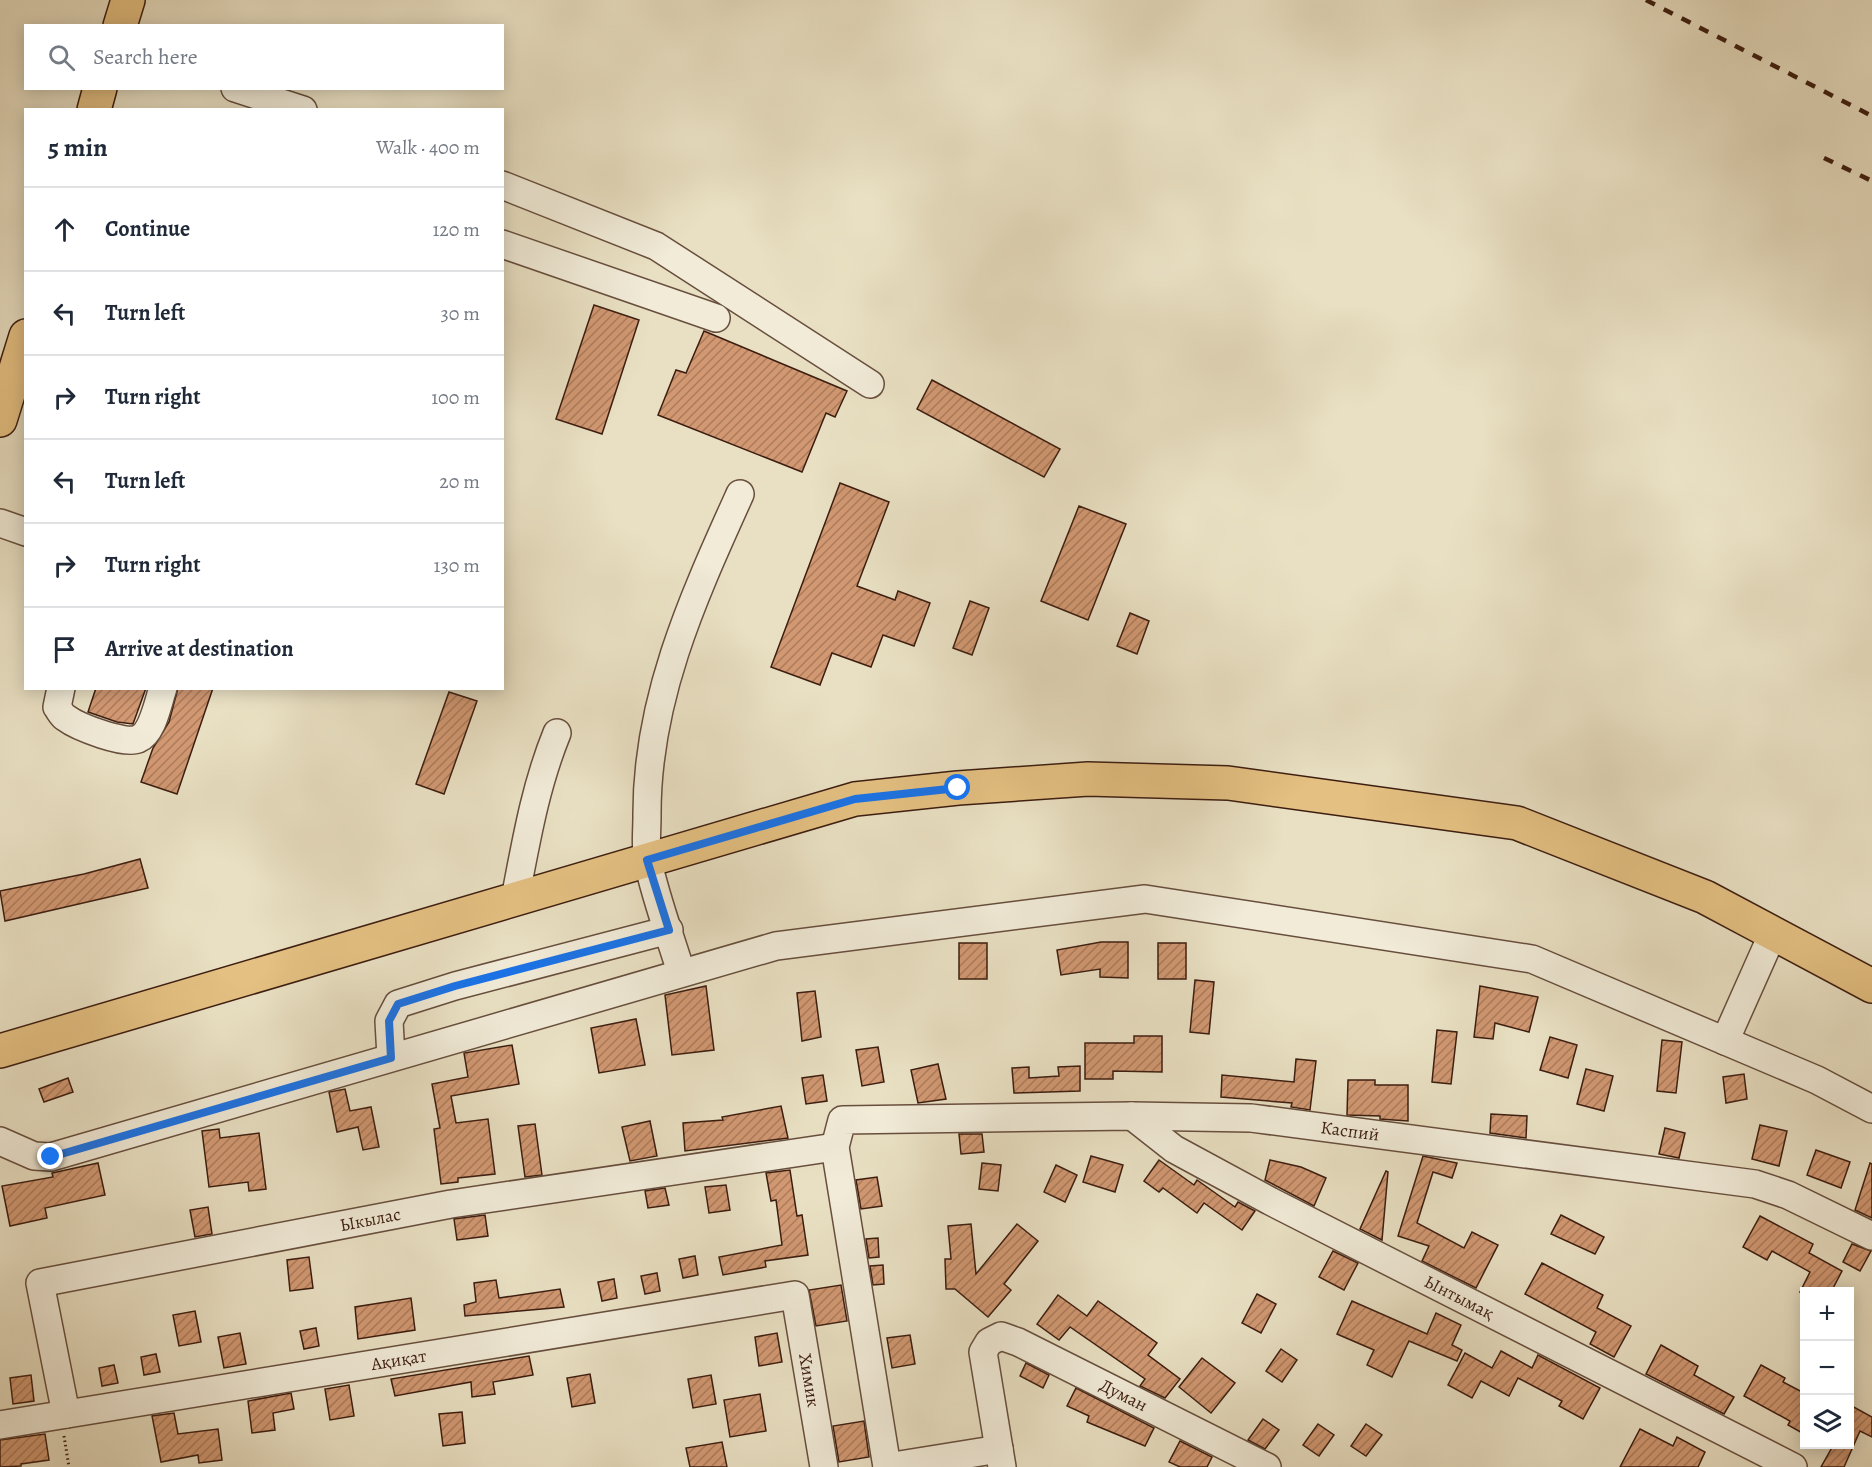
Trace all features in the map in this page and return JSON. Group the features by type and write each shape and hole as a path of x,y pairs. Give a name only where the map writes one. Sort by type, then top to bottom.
{"main road":[{"path":"121,24 128,0"},
{"path":"95,108 99,90"},
{"path":"0,420 24,342"},
{"path":"0,1051 855,799 958,788 1089,779 1228,783 1517,823 1705,897 1872,986"}],"street":[{"path":"241,90 297,108"},
{"path":"504,186 656,246 870,384"},
{"path":"504,245 716,318"},
{"path":"681,972 647,860 647,783 673,656 695,592 740,494"},
{"path":"0,523 24,531"},
{"path":"61,690 57,707 64,718 104,735 128,740 138,740 145,734 162,690"},
{"path":"515,899 533,801 541,771 557,734"},
{"path":"0,1141 34,1156 51,1157 776,946 1145,899 1532,959 1817,1080 1872,1109"},
{"path":"391,1058 389,1021 398,1004 455,986 669,930"},
{"path":"1725,1041 1773,933"},
{"name":"Каспий","path":"835,1147 842,1120 1132,1116 1251,1118 1755,1184 1788,1195 1872,1236"},
{"name":"Ынтымақ","path":"1132,1116 1174,1149 1270,1201 1792,1467"},
{"path":"835,1147 887,1467 1001,1458"},
{"name":"Ыкылас","path":"63,1414 40,1283 452,1204 835,1147"},
{"name":"Ақиқат","path":"0,1425 795,1295"},
{"name":"Химик","path":"795,1295 824,1467"},
{"name":"Думан","path":"1001,1458 983,1352 989,1341 1001,1336 1018,1342 1267,1467"}],"path":[{"path":"63,1414 69,1467"}],"building":[{"path":"594,305 639,320 602,434 556,419"},
{"path":"704,331 847,391 835,417 826,413 802,472 658,415 676,370 686,373"},
{"path":"932,380 1060,449 1044,477 917,409"},
{"path":"840,483 889,502 857,586 895,600 898,591 930,603 914,646 883,635 871,667 832,653 820,685 771,667"},
{"path":"1079,506 1126,524 1088,620 1041,601"},
{"path":"970,601 989,608 972,655 953,648"},
{"path":"1130,613 1149,621 1137,654 1117,646"},
{"path":"95,690 145,690 133,724 117,722 88,712"},
{"path":"177,690 212,690 177,794 141,782 153,748 169,722"},
{"path":"449,692 477,701 444,794 416,784"},
{"path":"140,859 148,888 5,921 0,891 84,874"},
{"path":"1101,942 1128,942 1128,978 1100,977 1100,969 1061,975 1057,950"},
{"path":"959,943 987,943 987,979 959,979"},
{"path":"1158,943 1186,943 1186,979 1158,979"},
{"path":"1195,980 1214,982 1209,1034 1190,1032"},
{"path":"706,986 714,1050 672,1055 665,995"},
{"path":"1480,986 1538,997 1529,1032 1495,1023 1493,1039 1474,1037"},
{"path":"815,991 821,1037 802,1041 797,993"},
{"path":"636,1019 645,1065 599,1073 591,1028"},
{"path":"1437,1030 1457,1032 1451,1084 1432,1082"},
{"path":"1134,1036 1162,1036 1162,1072 1113,1071 1113,1079 1085,1079 1085,1043 1134,1043"},
{"path":"1550,1037 1577,1045 1568,1078 1540,1070"},
{"path":"1662,1040 1682,1042 1676,1093 1657,1091"},
{"path":"512,1045 519,1084 451,1096 456,1123 488,1119 495,1174 458,1178 458,1182 441,1184 434,1129 440,1128 432,1084 468,1077 464,1053"},
{"path":"878,1047 884,1082 862,1086 856,1050"},
{"path":"1296,1059 1316,1061 1310,1110 1291,1107 1292,1103 1221,1097 1222,1075 1294,1082"},
{"path":"938,1064 946,1099 918,1103 911,1070"},
{"path":"1080,1066 1080,1091 1014,1093 1012,1068 1029,1067 1029,1078 1059,1076 1058,1067"},
{"path":"1586,1069 1613,1076 1604,1111 1577,1104"},
{"path":"1744,1074 1747,1099 1726,1103 1723,1077"},
{"path":"823,1075 827,1101 806,1104 802,1078"},
{"path":"68,1078 73,1092 44,1102 39,1089"},
{"path":"1348,1080 1375,1080 1375,1085 1408,1085 1408,1121 1380,1119 1380,1116 1347,1115"},
{"path":"345,1089 350,1111 371,1107 379,1147 363,1150 358,1127 337,1132 329,1092"},
{"path":"781,1106 788,1138 685,1151 683,1123 723,1120 722,1117"},
{"path":"1491,1114 1527,1116 1526,1138 1490,1133"},
{"path":"650,1121 657,1156 630,1161 622,1127"},
{"path":"535,1124 542,1175 525,1177 518,1126"},
{"path":"1760,1125 1787,1131 1779,1166 1752,1159"},
{"path":"1665,1128 1685,1133 1679,1158 1659,1154"},
{"path":"219,1129 220,1138 259,1133 266,1189 249,1191 248,1182 209,1187 202,1131"},
{"path":"959,1134 982,1134 984,1152 961,1154"},
{"path":"1816,1150 1850,1162 1841,1188 1807,1175"},
{"path":"1091,1156 1123,1165 1115,1192 1083,1182"},
{"path":"1423,1156 1457,1163 1452,1178 1433,1172 1417,1223 1464,1248 1472,1232 1498,1245 1476,1288 1422,1261 1429,1246 1398,1236"},
{"path":"1159,1160 1194,1185 1197,1180 1235,1207 1238,1202 1255,1211 1242,1230 1204,1203 1197,1213 1163,1188 1159,1192 1144,1181"},
{"path":"1270,1160 1301,1167 1326,1178 1314,1206 1265,1180"},
{"path":"98,1163 105,1195 45,1208 47,1218 10,1226 2,1186 53,1177 52,1173"},
{"path":"982,1163 1001,1165 998,1191 979,1189"},
{"path":"1870,1163 1872,1164 1872,1218 1855,1210"},
{"path":"1056,1165 1077,1175 1065,1202 1044,1192"},
{"path":"790,1170 797,1216 802,1215 808,1255 765,1261 766,1267 723,1275 719,1257 782,1245 776,1200 771,1201 766,1173"},
{"path":"1386,1171 1388,1172 1382,1240 1360,1229"},
{"path":"877,1177 882,1206 861,1209 856,1180"},
{"path":"726,1185 730,1210 709,1213 705,1187"},
{"path":"665,1188 669,1205 648,1208 645,1191"},
{"path":"208,1207 212,1234 195,1237 190,1210"},
{"path":"485,1215 488,1236 457,1240 454,1219"},
{"path":"1561,1215 1604,1237 1595,1254 1551,1234"},
{"path":"1760,1216 1813,1244 1809,1253 1842,1271 1834,1287 1802,1287 1810,1272 1772,1251 1767,1260 1743,1247"},
{"path":"971,1224 976,1274 1017,1224 1038,1241 1004,1284 1011,1290 988,1317 955,1289 946,1289 945,1259 951,1259 948,1226"},
{"path":"878,1238 879,1257 869,1258 866,1239"},
{"path":"1852,1244 1871,1251 1860,1271 1843,1262"},
{"path":"1333,1251 1358,1263 1344,1290 1319,1277"},
{"path":"695,1256 698,1275 683,1278 679,1259"},
{"path":"309,1257 313,1288 290,1291 287,1260"},
{"path":"1542,1263 1603,1295 1597,1308 1631,1326 1614,1357 1590,1344 1596,1332 1525,1294"},
{"path":"883,1265 884,1284 873,1285 870,1266"},
{"path":"657,1273 660,1291 645,1294 641,1276"},
{"path":"614,1279 617,1298 602,1301 598,1282"},
{"path":"496,1280 499,1298 560,1289 564,1307 465,1316 464,1305 476,1302 474,1283"},
{"path":"841,1285 847,1321 816,1326 809,1290"},
{"path":"1257,1294 1276,1304 1261,1333 1242,1323"},
{"path":"1058,1295 1087,1316 1098,1301 1157,1343 1148,1355 1180,1379 1165,1398 1140,1386 1145,1379 1070,1327 1059,1340 1037,1324"},
{"path":"411,1298 415,1330 358,1339 355,1307"},
{"path":"1352,1301 1427,1334 1436,1313 1461,1325 1452,1345 1462,1350 1457,1361 1409,1341 1392,1377 1367,1365 1374,1350 1337,1334"},
{"path":"195,1311 201,1342 179,1346 173,1315"},
{"path":"316,1328 319,1346 304,1349 300,1331"},
{"path":"240,1333 246,1364 224,1368 218,1337"},
{"path":"777,1333 782,1362 759,1366 755,1337"},
{"path":"910,1335 915,1364 892,1368 887,1338"},
{"path":"1661,1345 1698,1366 1694,1375 1734,1397 1724,1414 1646,1374"},
{"path":"1281,1349 1297,1360 1282,1382 1266,1371"},
{"path":"1501,1351 1532,1368 1538,1355 1600,1388 1583,1419 1559,1406 1562,1401 1518,1378 1509,1396 1481,1381 1472,1398 1448,1385 1465,1353 1492,1368"},
{"path":"156,1354 160,1372 144,1375 141,1357"},
{"path":"529,1356 533,1375 493,1382 495,1394 472,1397 471,1382 395,1396 391,1379"},
{"path":"1202,1358 1235,1383 1211,1413 1179,1387"},
{"path":"1026,1363 1049,1375 1043,1388 1020,1376"},
{"path":"114,1365 118,1383 102,1386 99,1368"},
{"path":"1761,1365 1785,1378 1783,1382 1800,1391 1800,1432 1788,1425 1790,1421 1744,1396"},
{"path":"590,1374 595,1403 572,1407 567,1378"},
{"path":"31,1375 34,1401 13,1404 10,1378"},
{"path":"711,1375 716,1404 693,1408 688,1379"},
{"path":"349,1385 354,1416 330,1420 325,1389"},
{"path":"1076,1388 1154,1428 1145,1446 1087,1422 1089,1416 1067,1406"},
{"path":"291,1393 294,1409 273,1413 275,1430 252,1433 248,1401"},
{"path":"760,1394 766,1431 730,1437 724,1400"},
{"path":"1854,1407 1872,1417 1872,1437 1860,1431 1854,1444"},
{"path":"462,1412 465,1443 443,1446 439,1414"},
{"path":"174,1413 178,1434 218,1429 222,1460 199,1463 198,1455 161,1462 152,1416"},
{"path":"1263,1419 1279,1430 1265,1449 1248,1440"},
{"path":"864,1421 869,1457 839,1462 833,1426"},
{"path":"1318,1424 1334,1435 1319,1456 1303,1445"},
{"path":"1366,1424 1382,1435 1366,1456 1351,1446"},
{"path":"1640,1429 1673,1446 1677,1437 1705,1452 1698,1467 1620,1467"},
{"path":"45,1434 49,1460 21,1464 21,1466 0,1467 0,1440"},
{"path":"1180,1441 1212,1457 1207,1467 1180,1467 1169,1462"},
{"path":"722,1442 727,1467 690,1467 686,1448"},
{"path":"1831,1449 1852,1449 1844,1467 1821,1467"}],"railway":[{"path":"1646,0 1872,116"},
{"path":"1824,158 1872,181"}],"route":[{"path":"51,1157 391,1058 389,1021 398,1004 455,986 669,930 647,860 855,799 958,788"}]}
